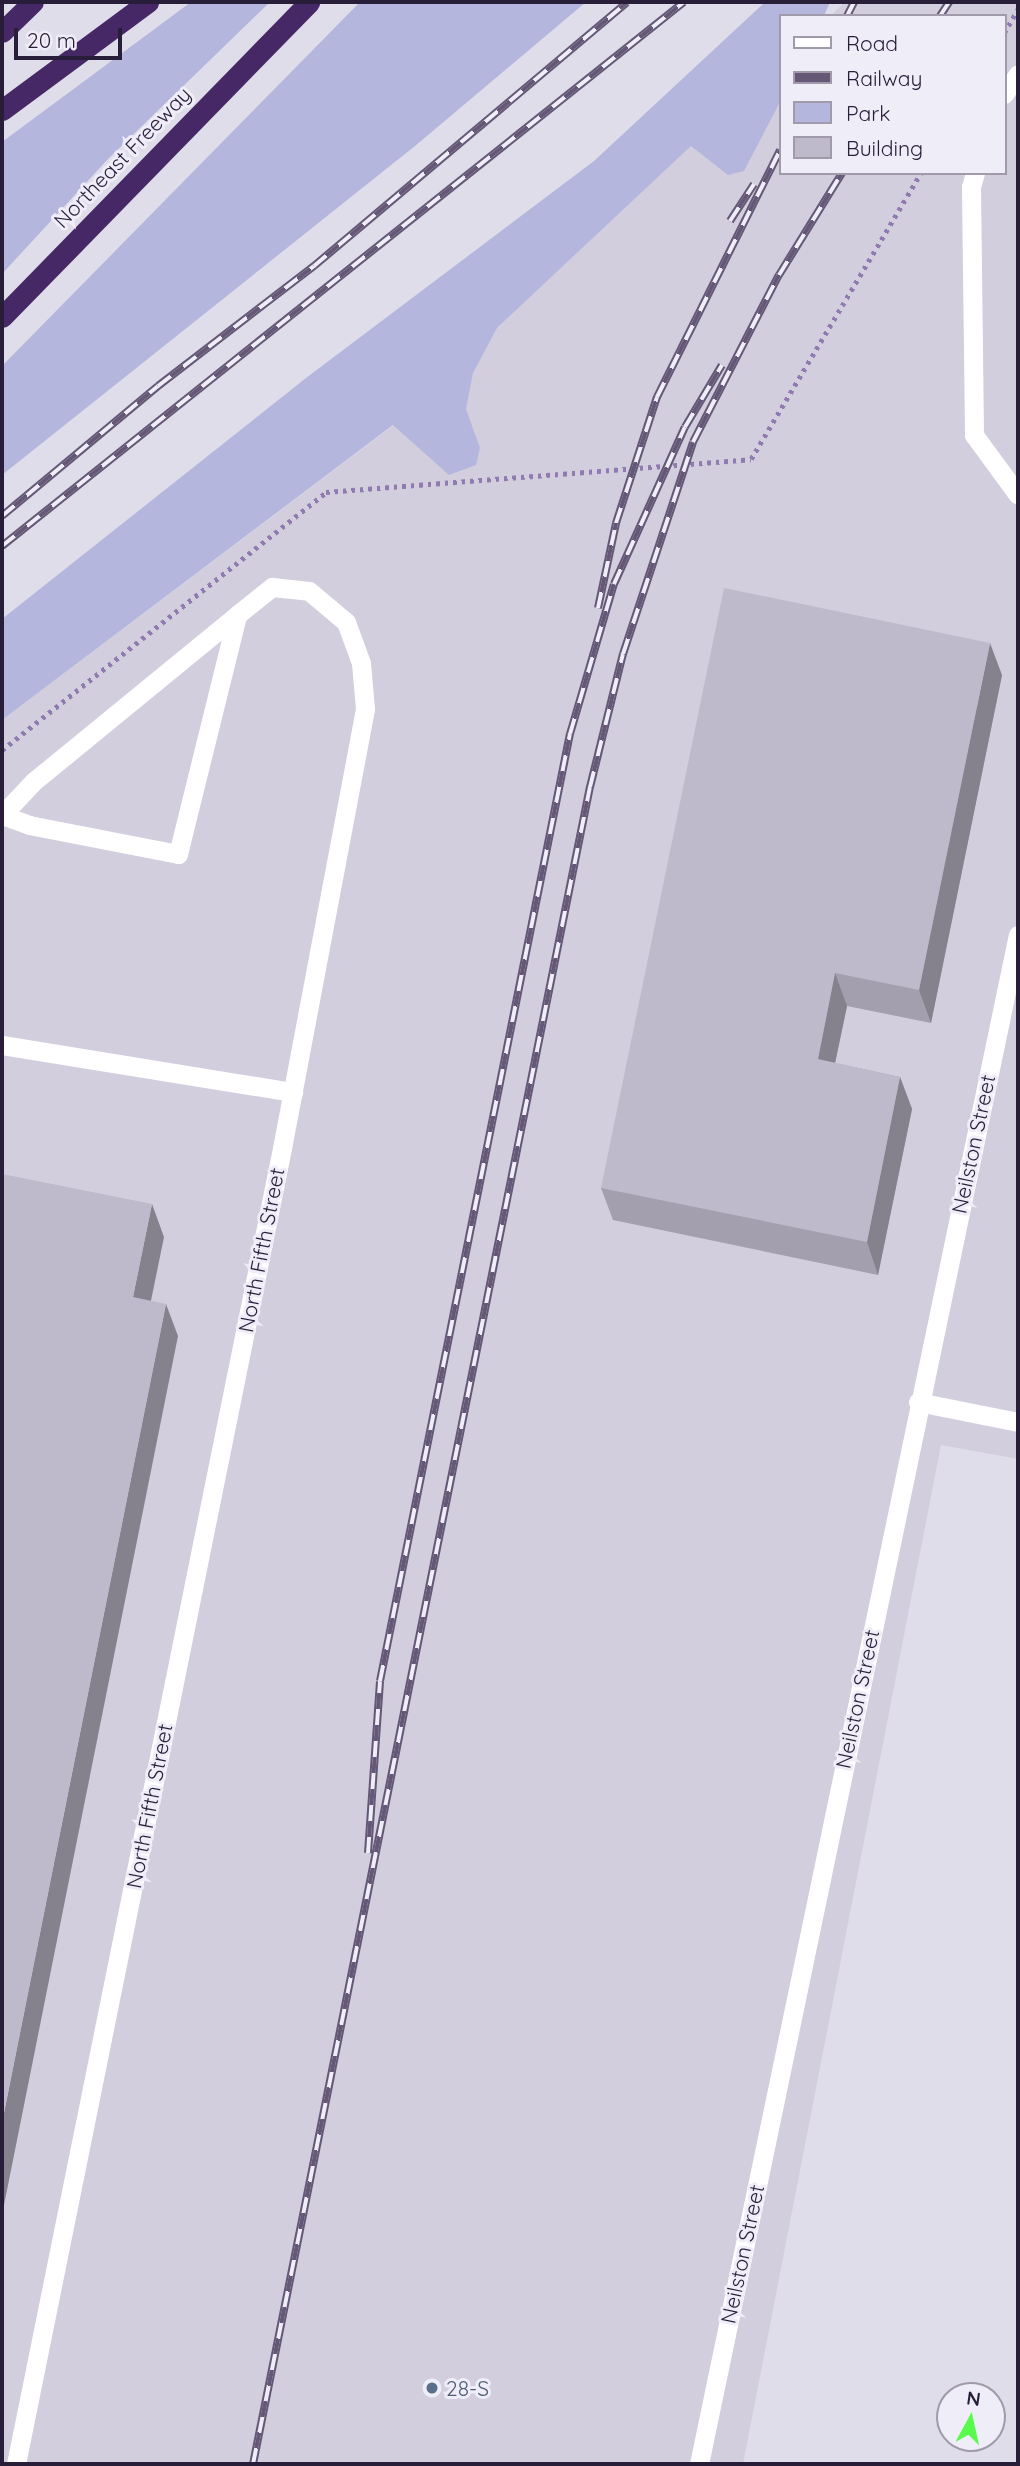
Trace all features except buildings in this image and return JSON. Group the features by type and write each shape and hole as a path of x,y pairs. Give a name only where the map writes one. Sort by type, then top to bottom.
{"highway":[{"path":"2,16 23,2"},
{"path":"2,32 33,2"},
{"path":"2,110 148,2"},
{"name":"Northeast Freeway","path":"2,317 309,2"}],"street":[{"path":"1006,91 1018,74"},
{"path":"974,175 971,187 974,435 1018,495"},
{"name":"North Fifth Street","path":"2,816 34,781 272,587 309,591 346,622 361,663 365,709 282,1148 16,2464"},
{"path":"2,816 29,825 178,854 237,615"},
{"name":"Neilston Street","path":"699,2464 918,1402 1018,935"},
{"path":"2,1045 293,1092"},
{"path":"918,1402 1018,1422"}],"path":[{"path":"1006,30 1018,9"},
{"path":"2,750 326,492 751,459 920,175"}],"shaded area":[{"path":"845,2 1018,2 1018,1459 941,1445 743,2464 2,2464 2,720 394,425 778,64 778,175 1006,175 1006,14 832,14"}],"green space":[{"path":"191,2 270,2 108,159 2,274 2,142"},
{"path":"360,2 586,2 415,146 2,475 2,366"},
{"path":"765,2 830,2 825,14 778,14 778,106 744,171 728,175 691,146 497,328 473,373 466,409 480,448 476,465 449,475 393,425 2,720 2,619 306,378 594,161"}],"railway":[{"path":"2,516 158,386 314,266 627,2"},
{"path":"2,546 684,2"},
{"path":"848,14 854,2"},
{"path":"941,14 949,2"},
{"path":"598,608 616,523 657,397 778,154"},
{"path":"253,2464 590,787 623,654 693,442 779,275 841,175"},
{"path":"730,221 754,184"},
{"path":"368,1853 380,1681 570,734 614,584 685,427 722,365"}],"place":[{"name":"28-S","path":"432,2388"}]}
